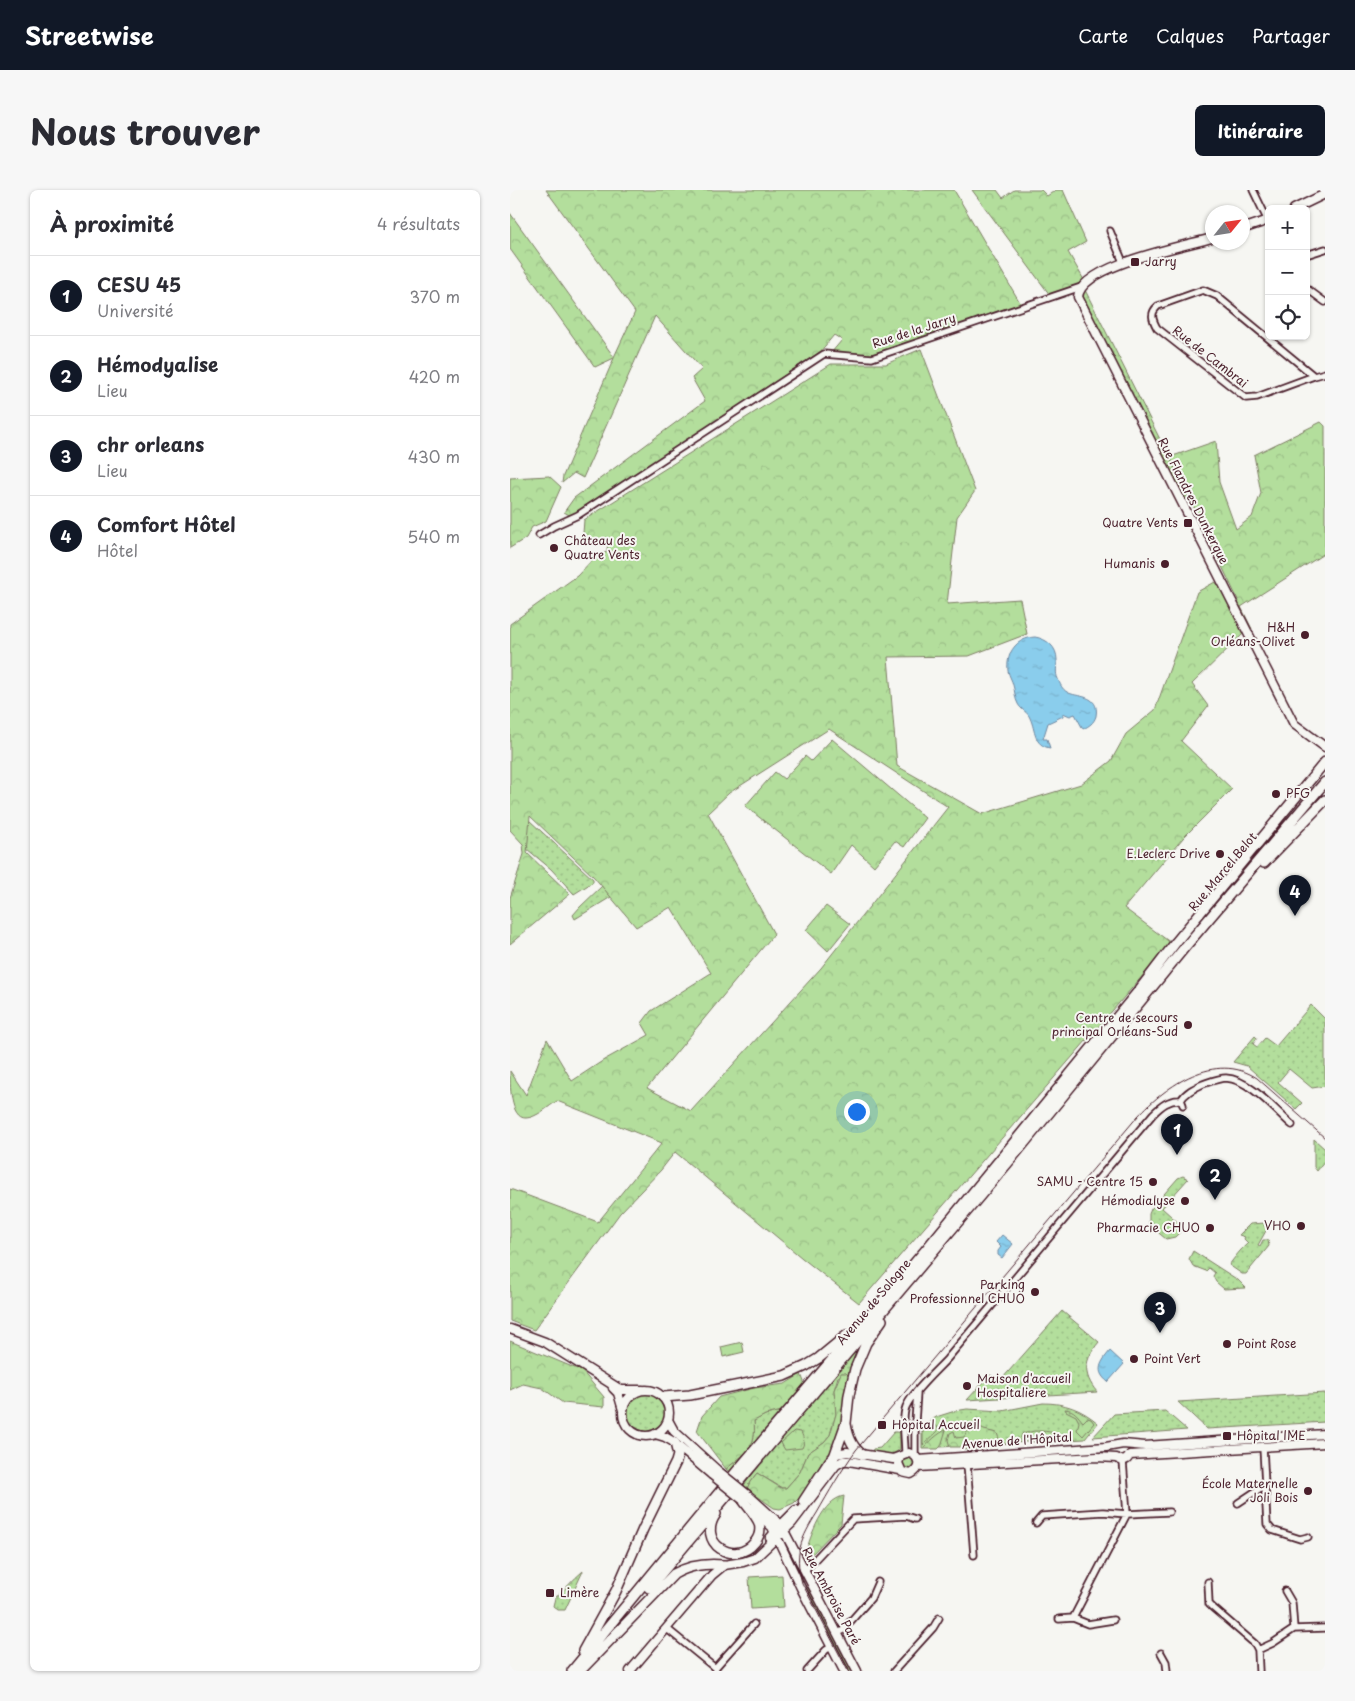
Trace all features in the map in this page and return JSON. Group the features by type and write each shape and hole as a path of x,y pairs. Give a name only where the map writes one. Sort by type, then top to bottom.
{"main road":[{"path":"571,1671 736,1472 982,1183 1176,942 1325,762"},
{"name":"Rue Marcel Belot","path":"1140,989 1325,771"},
{"name":"Rue Marcel Belot","path":"1185,948 1325,782"},
{"path":"1298,826 1325,792"},
{"path":"1185,948 1298,826 1325,800"},
{"name":"Avenue de Sologne","path":"580,1671 1045,1118 1185,948"},
{"path":"828,1474 846,1423 849,1395 855,1370 866,1343 886,1314 1014,1164 1045,1118"},
{"path":"663,1397 690,1395 784,1376 806,1366 820,1358 843,1339 902,1277"},
{"path":"846,1423 848,1436 856,1450 863,1455"},
{"path":"571,1671 616,1591 643,1529 676,1462 678,1455 675,1444"},
{"path":"745,1474 712,1519 709,1532 714,1543 722,1550 732,1553 743,1551 758,1538 760,1528 758,1521 745,1498"},
{"path":"580,1671 674,1574 686,1568 706,1563 724,1565"}],"street":[{"path":"1254,190 1265,214"},
{"path":"1302,205 1325,194"},
{"path":"1250,226 1265,221"},
{"path":"1110,231 1123,262"},
{"name":"Rue de la Jarry","path":"539,535 578,515 824,354 872,358 1081,287 1096,275 1123,262 1205,240"},
{"path":"1310,254 1325,249"},
{"name":"Rue Flandres Dunkerque","path":"1081,287 1078,297 1080,304 1294,724 1325,747"},
{"name":"Rue de Cambrai","path":"1203,290 1208,291 1217,296 1314,376 1257,397 1246,398 1157,328 1152,315 1158,306 1203,290"},
{"path":"1310,291 1325,302"},
{"path":"1314,376 1325,373"},
{"path":"900,1470 898,1464 902,1455 907,1405 1153,1114 1170,1101 1182,1103 1184,1094 1193,1089 1225,1078 1239,1081 1250,1088 1292,1125"},
{"path":"510,1329 545,1342 621,1390 654,1391 663,1397 668,1408 668,1420 663,1428 655,1434 641,1435 632,1431 624,1421 618,1393 604,1380"},
{"path":"623,1410 628,1398 642,1390"},
{"path":"782,1528 792,1523 828,1474 836,1465 843,1461 864,1462 900,1470 908,1474 914,1472 917,1461 914,1422 917,1392"},
{"path":"905,1419 914,1422"},
{"name":"Rue Ambroise Paré","path":"668,1420 674,1431 715,1472 782,1528 858,1671"},
{"name":"Rue Ambroise Paré","path":"655,1434 665,1436 715,1472"},
{"path":"1073,1618 1127,1514 1119,1459 1114,1453 1117,1446 1123,1444 1127,1446 1145,1446 1325,1434"},
{"path":"1267,1437 1262,1447 1267,1524 1272,1530 1300,1539 1308,1537"},
{"path":"1255,1438 1262,1447"},
{"path":"1119,1459 1127,1459 1130,1455 1325,1443"},
{"name":"Avenue de l'Hôpital","path":"917,1461 1117,1446"},
{"path":"1127,1446 1130,1450 1130,1455"},
{"path":"630,1671 698,1590 724,1565 755,1558 794,1514 829,1461 836,1454 847,1452 893,1459 902,1455 917,1461"},
{"name":"Avenue de l'Hôpital","path":"917,1461 967,1464 1097,1456 1119,1459"},
{"path":"967,1464 974,1555"},
{"path":"1238,1503 1265,1485"},
{"name":"Rue Ambroise Paré","path":"745,1498 772,1527 844,1671"},
{"path":"1036,1523 1042,1516 1103,1512 1127,1514 1169,1512"},
{"path":"805,1570 853,1519 906,1516 914,1519"},
{"path":"838,1633 842,1631 871,1598 878,1582"},
{"path":"1208,1582 1209,1604 1255,1644 1258,1650 1259,1671"},
{"path":"1285,1591 1292,1602 1294,1629"},
{"path":"894,1671 940,1618"},
{"path":"1058,1618 1073,1618 1088,1624 1113,1620"},
{"path":"666,1628 715,1669 754,1624"},
{"path":"1258,1650 1273,1643 1294,1629 1325,1628"},
{"path":"807,1671 831,1647"},
{"path":"1161,1654 1166,1662 1167,1671"}],"green space":[{"path":"546,190 954,190 1022,306 872,356 831,353 842,340 834,335 820,352 571,516 564,512 574,498 705,401 692,378 702,369 655,316 583,478 574,473 562,483 563,476 614,358 595,367 510,249 510,213 614,357 635,312"},
{"path":"972,190 997,190 1003,198 1014,190 1041,190 1047,196 1056,190 1063,190 1086,242 1068,252 1084,280 1078,286 1050,295"},
{"path":"1085,290 1188,495 1186,506 1084,303 1083,294"},
{"path":"921,349 975,491 957,517 947,604 1020,599 1027,634 969,656 888,657 897,766 982,814 1081,784 1111,761 1126,734 1155,710 1197,592 1215,582 1239,602 1170,457 1216,441 1219,482 1236,529 1252,517 1261,493 1254,455 1321,422 1325,426 1325,553 1241,607 1252,629 1242,635 1192,684 1208,706 1181,741 1232,789 1183,838 1124,908 1171,943 859,1303 675,1152 661,1170 620,1213 534,1330 510,1321 510,1189 598,1222 662,1143 557,1101 534,1116 521,1117 514,1107 512,1099 510,1071 526,1095 547,1039 572,1081 604,1060 649,1035 642,1023 651,1011 711,973 671,907 636,927 594,877 530,816 527,853 570,894 510,944 510,898 524,854 523,844 510,830 510,624 577,576 596,556 607,552 608,538 590,543 583,533 584,520 831,364 886,364","holes":["829,729 948,807 821,968 691,1111 647,1088 774,934 708,813 729,793"]},
{"path":"549,476 561,487 546,521 532,527 526,538 510,548 510,478"},
{"path":"832,739 925,818 904,847 895,841 874,866 851,845 831,874 745,806 775,772 784,779 805,756 811,761"},
{"path":"529,820 593,879 593,882 574,894 551,869 527,849"},
{"path":"602,886 611,897 575,919 573,915"},
{"path":"826,906 850,924 828,951 806,930"},
{"path":"1311,1005 1325,1019 1325,1086 1312,1088 1289,1069 1278,1082 1302,1103 1296,1109 1247,1066 1233,1062 1255,1036 1257,1038 1253,1044 1257,1047 1265,1038 1276,1046"},
{"path":"1314,1139 1325,1149 1325,1161 1317,1171 1314,1167"},
{"path":"1183,1176 1188,1179 1162,1208 1181,1225 1180,1228 1182,1230 1175,1237 1166,1239 1149,1225 1149,1214 1151,1209 1178,1178"},
{"path":"1265,1223 1264,1226 1267,1229 1258,1245 1260,1246 1263,1240 1268,1240 1269,1246 1246,1274 1242,1274 1229,1265 1248,1243 1244,1239 1245,1237 1239,1235 1250,1224"},
{"path":"1193,1251 1238,1280 1246,1288 1224,1289 1216,1282 1213,1276 1215,1273 1209,1268 1206,1271 1193,1266 1189,1259"},
{"path":"1062,1311 1099,1342 1090,1355 1087,1367 1089,1379 1097,1392 967,1400 990,1375 1001,1380"},
{"path":"863,1340 849,1376 846,1373 838,1377 834,1390 836,1414 830,1435 824,1442 808,1453 800,1472 786,1488 782,1488 757,1473 747,1489 744,1485 766,1456"},
{"path":"510,1341 582,1371 604,1397 604,1407 563,1403 542,1388 523,1384 510,1390"},
{"path":"742,1342 744,1352 723,1357 721,1347"},
{"path":"841,1373 846,1373 849,1376 837,1445 822,1462 805,1492 794,1503 780,1509 774,1508 747,1489 750,1482 757,1473 781,1488 786,1488 800,1472 808,1453 824,1442 830,1435 836,1414 834,1390"},
{"path":"801,1374 806,1387 782,1411 765,1415 754,1421 754,1438 748,1450 726,1469 697,1431 702,1416 719,1397 754,1388 785,1384"},
{"path":"1325,1393 1325,1422 1207,1429 1178,1402"},
{"path":"646,1394 660,1399 665,1413 660,1427 646,1432 632,1427 627,1413 632,1399"},
{"path":"1043,1403 1058,1404 1072,1408 1098,1423 1085,1439 922,1448 922,1428 936,1417 967,1409 1002,1411"},
{"path":"1065,1409 1074,1412 1083,1422 1087,1418 1091,1419 1094,1423 1083,1436 1077,1430 1079,1422 1076,1416"},
{"path":"782,1411 732,1474 726,1469 748,1450 754,1438 754,1421 765,1415"},
{"path":"1165,1411 1187,1430 1093,1437 1114,1414"},
{"path":"930,1424 937,1426 938,1431 923,1445 923,1429"},
{"path":"978,1427 997,1433 999,1439 994,1446 967,1450 960,1447 950,1447 948,1440 950,1433 954,1431 956,1438 964,1437 969,1429"},
{"path":"946,1430 941,1446 938,1449 924,1449 934,1438"},
{"path":"794,1431 801,1432 804,1444 802,1448 785,1450 781,1443"},
{"path":"1045,1431 1063,1438 1020,1441 1022,1434"},
{"path":"894,1432 900,1432 900,1449 890,1455 872,1452 873,1449 880,1448"},
{"path":"910,1458 913,1459 913,1469 906,1470 903,1469 902,1462 903,1459"},
{"path":"844,1496 841,1524 810,1556 805,1554 814,1529 824,1511 829,1504"},
{"path":"583,1571 565,1610 558,1610 553,1606 555,1598"},
{"path":"782,1575 784,1607 751,1609 749,1577"},
{"path":"809,1586 854,1671 847,1671 803,1589"}],"water":[{"path":"1035,637 1050,644 1055,651 1060,685 1071,694 1091,700 1096,709 1094,721 1083,729 1075,714 1070,716 1063,713 1063,716 1048,723 1043,739 1047,739 1050,748 1038,741 1029,716 1017,702 1008,671 1009,658 1014,647 1023,640"},
{"path":"1002,1235 1013,1244 1002,1258 998,1255 1001,1247 996,1242"},
{"path":"1110,1351 1124,1364 1108,1382 1101,1374 1100,1366"}],"tram line":[{"path":"848,1671 802,1583 799,1570 799,1552 807,1530 835,1481 856,1450 1138,1116 1177,1083 1193,1075 1225,1068 1241,1071 1257,1078 1325,1138"}],"place":[{"name":"Jarry","path":"1135,262"},
{"name":"Quatre Vents","path":"1188,523"},
{"name":"Château des Quatre Vents","path":"554,548"},
{"name":"Humanis","path":"1165,564"},
{"name":"H&H Orléans-Olivet","path":"1305,635"},
{"name":"PFG","path":"1276,794"},
{"name":"E.Leclerc Drive","path":"1220,854"},
{"name":"Comfort Hôtel","path":"1295,916"},
{"name":"Centre de secours principal Orléans-Sud","path":"1188,1025"},
{"name":"CESU 45","path":"1177,1155"},
{"name":"SAMU - Centre 15","path":"1153,1182"},
{"name":"Hémodyalise","path":"1215,1200"},
{"name":"Hémodialyse","path":"1185,1201"},
{"name":"VHO","path":"1301,1226"},
{"name":"Pharmacie CHUO","path":"1210,1228"},
{"name":"Parking Professionnel CHUO","path":"1035,1292"},
{"name":"chr orleans","path":"1160,1333"},
{"name":"Point Rose","path":"1227,1344"},
{"name":"Point Vert","path":"1134,1359"},
{"name":"Maison d'accueil Hospitaliere","path":"967,1386"},
{"name":"Hôpital Accueil","path":"882,1425"},
{"name":"Hôpital IME","path":"1227,1436"},
{"name":"École Maternelle Joli Bois","path":"1308,1491"},
{"name":"Limère","path":"550,1593"}]}
